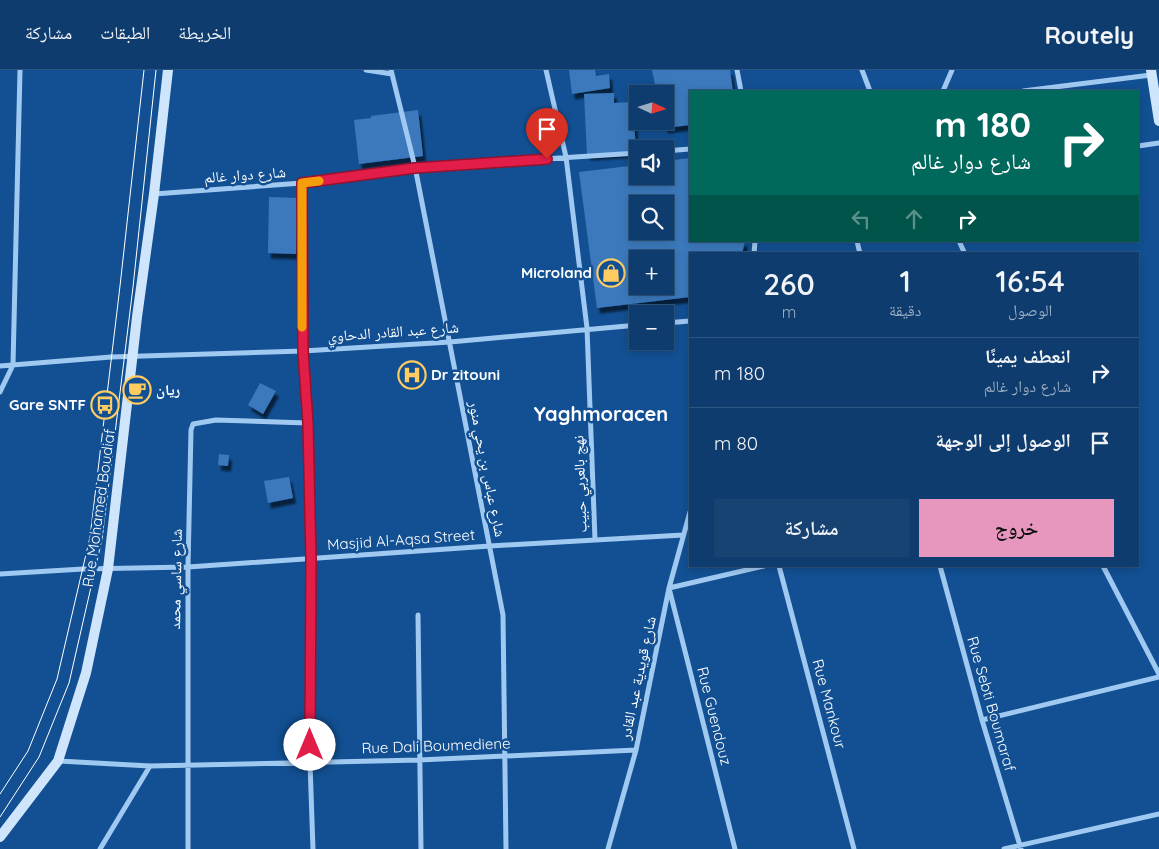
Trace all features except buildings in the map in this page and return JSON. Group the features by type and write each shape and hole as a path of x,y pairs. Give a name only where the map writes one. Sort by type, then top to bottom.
{"main road":[{"name":"Rue Mohamed Boudiaf","path":"0,837 58,761 86,673 108,569 168,70"},
{"path":"1151,73 1159,121"}],"street":[{"path":"0,392 13,365 20,70"},
{"path":"366,70 392,72"},
{"name":"نهج بالعربي حبيب","path":"546,70 566,158 586,328 595,540"},
{"path":"737,70 741,90"},
{"path":"862,70 870,90"},
{"path":"943,90 952,70"},
{"name":"شارع عباس بن يحي منور","path":"392,72 415,168 504,615 506,849"},
{"path":"1030,90 1151,73"},
{"path":"1139,146 1159,143"},
{"path":"674,150 689,149"},
{"name":"شارع دوار غالم","path":"154,194 302,183 415,168 629,154"},
{"path":"302,183 303,351 308,423 311,559 310,764 313,849"},
{"path":"674,322 689,321"},
{"name":"شارع عبد القادر الدحاوي","path":"0,366 111,356 303,351 450,342 629,326"},
{"name":"شارع ساسي محمد","path":"188,849 188,567 193,424 216,420 308,423"},
{"name":"شارع قويدية عبد القادر","path":"608,849 636,750 669,588 689,515"},
{"name":"Masjid Al-Aqsa Street","path":"0,574 82,569 188,567 683,535"},
{"path":"669,588 760,567"},
{"name":"Rue Mankour","path":"779,567 854,849"},
{"name":"Rue Sebti Boumaraf","path":"940,567 982,720 1020,848"},
{"path":"982,720 1159,676 1104,567"},
{"name":"Rue Guendouz","path":"669,588 735,849"},
{"path":"418,615 421,849"},
{"name":"Rue Dali Boumediene","path":"58,761 150,766 188,764 310,764 636,750"},
{"path":"100,849 150,766"},
{"path":"1004,849 1020,848 1159,814"}],"tram line":[{"path":"0,794 28,751 57,679 90,537 144,70"},
{"path":"0,817 39,757 69,683 102,539 133,287 156,70"}],"slow traffic":[{"path":"302,327 302,183 319,181"}],"place":[{"name":"Microland","path":"611,273"},
{"name":"Dr zitouni","path":"412,375"},
{"name":"ريان","path":"137,390"},
{"name":"Gare SNTF","path":"105,405"}],"district":[{"name":"Yaghmoracen","path":"601,414"}],"route":[{"path":"310,745 311,559 308,423 303,351 302,183 415,168 547,159"}]}
